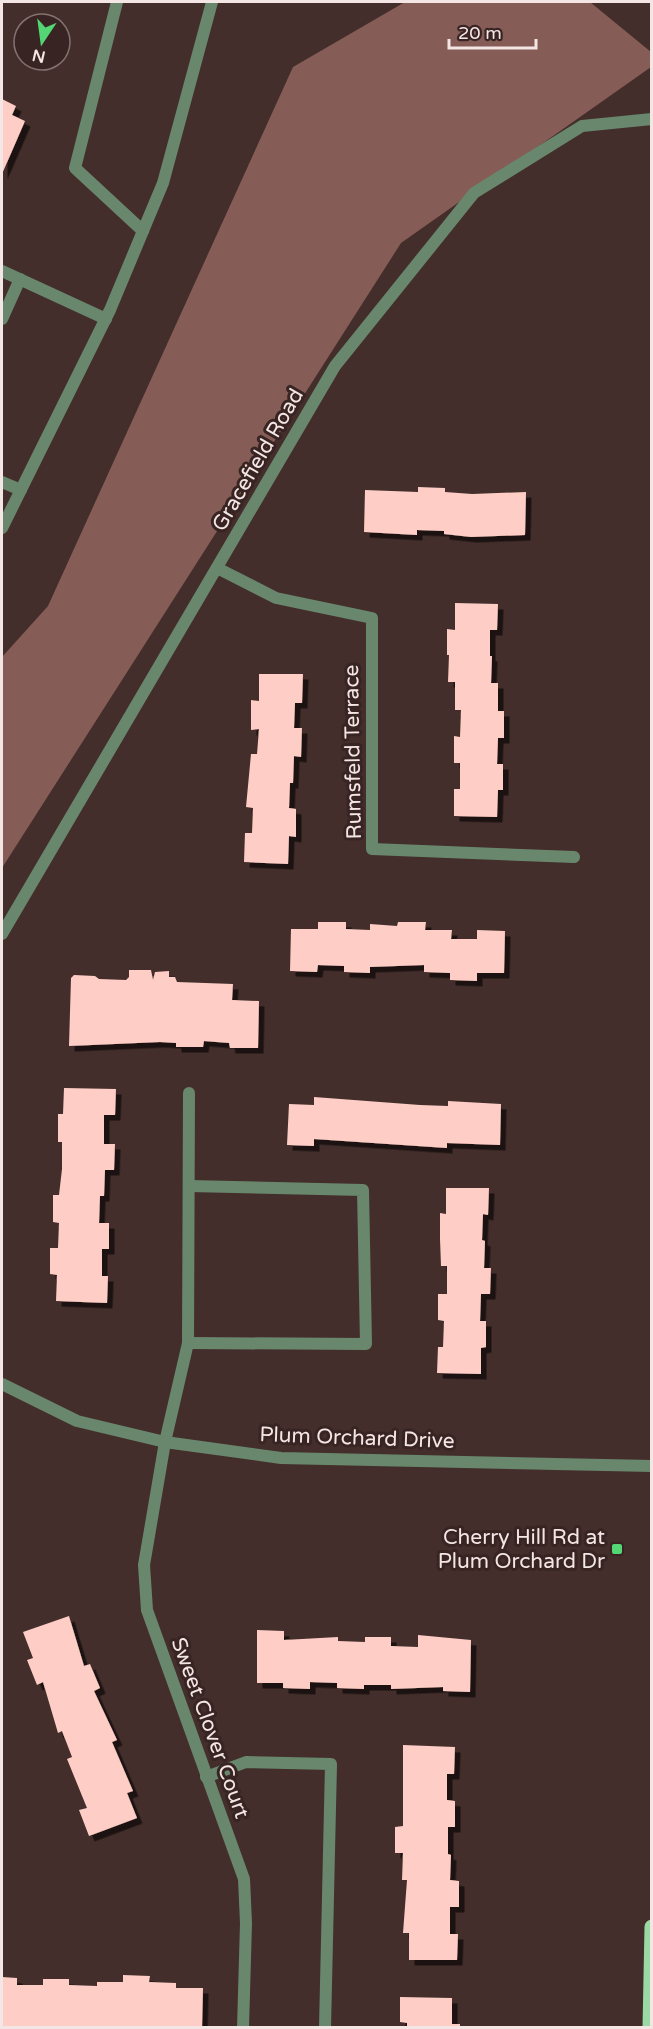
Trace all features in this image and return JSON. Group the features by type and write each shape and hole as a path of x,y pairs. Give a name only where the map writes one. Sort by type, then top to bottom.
{"main road":[{"path":"650,2028 651,1927"}],"street":[{"path":"117,2 75,168 143,231"},
{"path":"2,528 106,319 163,183 212,2"},
{"name":"Gracefield Road","path":"2,934 335,366 474,193 582,126 651,119"},
{"path":"2,271 106,319"},
{"path":"2,319 20,279"},
{"path":"2,482 21,490"},
{"name":"Rumsfeld Terrace","path":"217,568 276,598 372,618 372,849 574,857"},
{"name":"Sweet Clover Court","path":"189,1093 188,1343 165,1442 144,1565 147,1610 244,1879 246,1923 243,2028"},
{"path":"188,1343 366,1344 363,1190 189,1186"},
{"name":"Plum Orchard Drive","path":"2,1384 77,1420 165,1442 280,1458 651,1466"},
{"path":"206,1777 246,1762 331,1764 325,2028"}],"shaded area":[{"path":"405,2 590,2 651,52 651,67 401,243 2,868 2,657 48,606 293,67"}],"building":[{"path":"2,99 16,106 12,115 25,121 2,174"},
{"path":"418,487 445,488 445,492 472,494 526,492 525,535 471,537 444,534 444,531 417,530 417,535 364,532 365,490 418,492"},
{"path":"455,603 498,604 497,630 490,630 491,683 498,683 498,711 504,711 504,738 498,738 497,764 503,764 503,790 498,790 497,817 454,816 454,789 460,789 460,763 454,763 454,736 460,737 461,710 455,710 455,682 448,682 447,629 455,630"},
{"path":"259,674 303,674 302,703 295,703 294,728 302,728 301,757 294,756 293,783 290,783 289,808 296,809 296,837 289,836 288,864 244,862 245,833 252,833 253,808 246,807 251,754 257,754 259,729 251,730 251,700 259,701"},
{"path":"318,922 346,922 346,929 370,930 370,924 397,926 398,922 426,922 425,930 452,930 451,939 477,939 477,930 505,931 504,973 477,973 477,981 450,980 450,973 424,972 424,965 370,967 370,973 344,972 344,966 318,965 317,972 290,971 291,929 318,929"},
{"path":"129,970 151,970 153,980 155,972 169,971 169,977 175,977 177,982 233,984 232,1000 259,1001 258,1048 230,1048 229,1043 204,1041 203,1047 176,1047 176,1043 160,1042 69,1046 71,978 74,975 126,980 129,977"},
{"path":"64,1088 116,1089 115,1115 104,1115 104,1144 115,1144 114,1170 105,1170 104,1196 100,1196 99,1223 109,1223 109,1249 102,1249 102,1276 108,1276 107,1303 56,1301 57,1275 50,1274 50,1248 58,1248 59,1223 53,1222 53,1195 59,1195 62,1169 62,1142 58,1142 58,1114 63,1114"},
{"path":"314,1097 420,1105 448,1106 448,1101 501,1104 500,1145 447,1143 447,1148 314,1139 314,1146 287,1145 289,1104 314,1105"},
{"path":"446,1188 489,1188 488,1215 483,1214 482,1240 485,1241 484,1268 491,1268 490,1294 481,1294 480,1321 486,1321 486,1347 481,1348 481,1374 437,1373 438,1347 443,1347 444,1321 438,1320 438,1294 447,1294 447,1266 441,1266 440,1239 440,1213 446,1214"},
{"path":"69,1616 84,1666 90,1664 100,1688 94,1691 117,1740 112,1742 133,1791 127,1793 137,1818 89,1836 79,1810 87,1808 67,1759 72,1757 62,1731 58,1733 43,1682 37,1685 27,1660 33,1658 23,1632"},
{"path":"257,1630 284,1631 284,1640 338,1637 338,1641 365,1642 365,1637 391,1637 391,1646 418,1647 418,1635 471,1640 470,1692 443,1691 443,1687 391,1689 391,1685 364,1685 364,1689 337,1688 337,1683 310,1682 310,1689 283,1688 283,1683 257,1683"},
{"path":"403,1745 455,1747 454,1774 447,1774 447,1800 455,1801 455,1827 448,1827 448,1854 451,1855 450,1880 459,1881 459,1907 450,1907 450,1934 458,1934 457,1960 409,1960 409,1933 403,1933 407,1880 402,1880 403,1853 395,1853 395,1827 403,1826"},
{"path":"123,1975 150,1976 149,1982 176,1983 176,1988 203,1988 202,2028 2,2028 2,1977 17,1978 17,1985 43,1985 43,1979 69,1979 69,1985 97,1986 97,1982 123,1982"},
{"path":"400,1997 452,1998 452,2024 460,2024 460,2028 407,2028 407,2023 400,2022"}],"place":[{"name":"Cherry Hill Rd at Plum Orchard Dr","path":"617,1549"}]}
